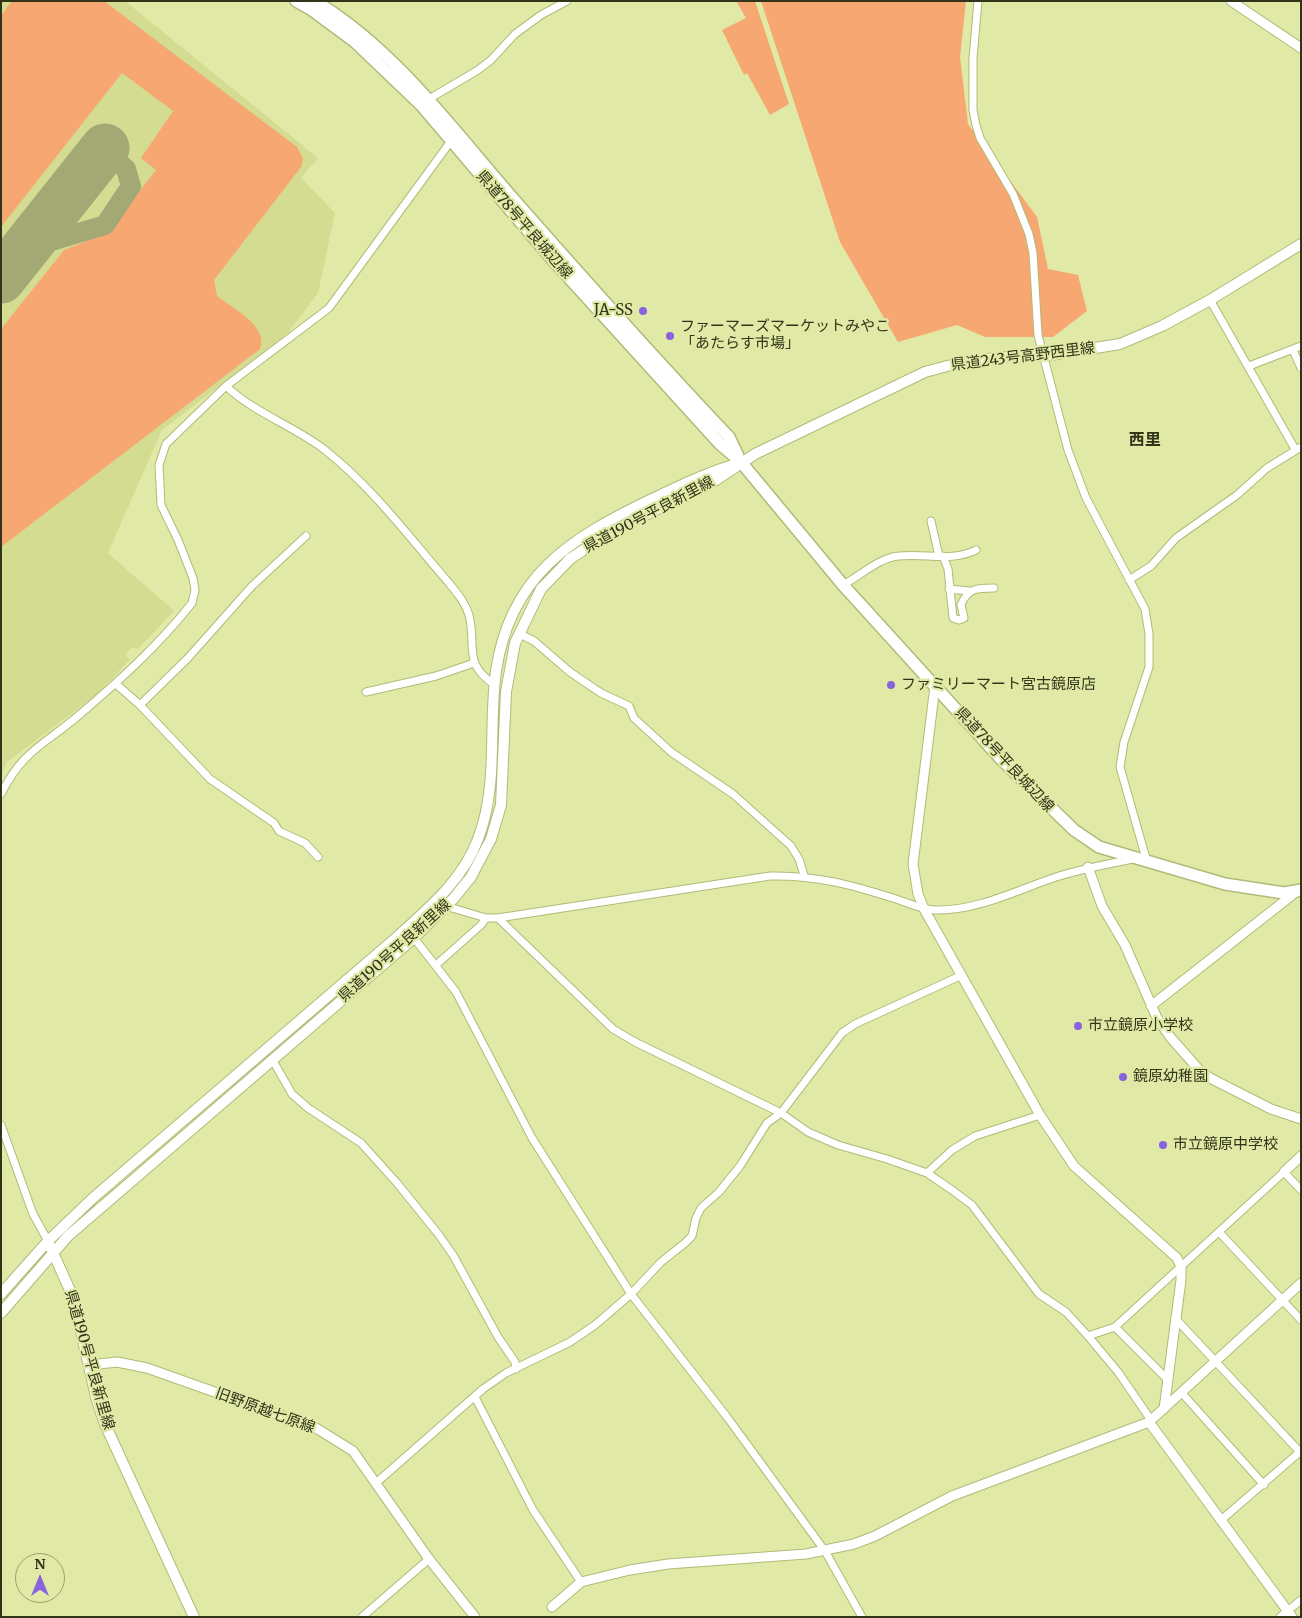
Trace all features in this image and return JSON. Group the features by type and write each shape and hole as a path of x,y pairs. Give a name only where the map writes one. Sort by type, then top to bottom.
{"main road":[{"name":"県道78号平良城辺線","path":"296,1 312,10 354,41 421,105 551,258 720,444 741,462 843,585 1001,759 1074,830 1098,846 1225,884 1284,893 1299,891"},
{"name":"県道78号平良城辺線","path":"315,1 360,33 429,99 640,343 729,437 741,462"},
{"name":"県道243号高野西里線","path":"741,462 796,432 925,372 981,359 1045,356 1120,344 1162,326 1210,300 1301,244"},
{"name":"県道190号平良新里線","path":"194,1617 108,1430 96,1396 73,1297 53,1251 272,1059 414,938 446,907 471,877 485,852 501,805 507,675 518,633 541,589 570,559 607,534 716,480 741,462"},
{"name":"県道190号平良新里線","path":"48,1241 93,1198 436,903 464,867 478,841 485,818 492,778 495,685 503,642 510,618 522,596 540,572 576,540 626,512 709,472 741,462"},
{"path":"1,1294 48,1241 53,1251 1,1313"}],"street":[{"path":"429,99 478,70 540,15 567,1"},
{"path":"436,903 486,918 498,918 770,876 804,876 822,878 897,899 924,909 936,910 971,906 1088,867 1142,860 1120,767 1124,742 1149,667 1150,634 1145,609 1079,480 1068,450 1038,335 1033,252 1029,234 1013,194 980,138 973,110 973,58 978,1"},
{"path":"1231,1 1301,48"},
{"path":"1,794 16,766 37,746 76,718 116,684 192,603 195,590 193,578 178,540 161,505 159,465 166,444 226,386 329,308 451,141"},
{"path":"1130,580 1151,566 1176,538 1237,495 1267,468 1298,448 1210,300"},
{"path":"1249,366 1301,346"},
{"path":"1293,350 1301,368"},
{"path":"226,386 238,398 289,425 324,450 361,482 391,514 461,598 469,615 474,663 481,676 495,685"},
{"path":"931,521 941,556 948,569 953,618 959,620 964,618 961,605 969,592 975,588 994,588"},
{"path":"140,705 188,658 252,586 306,536"},
{"path":"843,585 885,560 897,556 965,556 976,550"},
{"path":"949,589 969,592"},
{"path":"518,633 534,641 570,672 601,693 629,706 634,718 671,752 733,794 791,846 799,859 804,876"},
{"path":"366,692 436,676 474,663"},
{"path":"116,684 140,705 210,779 274,822 279,831 305,843 318,857"},
{"path":"935,686 913,864 918,894 960,976 1040,1115 1074,1166 1177,1258 1181,1267 1164,1409"},
{"path":"1088,867 1102,906 1125,945 1151,1006 1171,1038 1201,1072 1271,1109 1301,1119"},
{"path":"1151,1006 1299,891"},
{"path":"436,965 481,925 486,918"},
{"path":"498,918 613,1030 781,1114 808,1132 838,1146 888,1159 928,1173 972,1205 1039,1294 1066,1312 1118,1372 1150,1421 1286,1615 1301,1600"},
{"path":"414,938 456,992 532,1138 631,1294 727,1417 825,1551 862,1617"},
{"path":"376,1483 498,1378 583,1334 631,1294 661,1262 692,1236 696,1218 701,1208 719,1192 740,1166 767,1123 781,1114 842,1033 871,1016 960,976"},
{"path":"272,1059 292,1094 308,1108 361,1143 397,1183 439,1235 453,1255 498,1337 514,1362 516,1369"},
{"path":"928,1173 952,1150 975,1136 1040,1115"},
{"path":"1,1125 33,1214 48,1241"},
{"path":"1088,1336 1115,1327 1220,1233 1301,1156"},
{"path":"1284,1172 1301,1190"},
{"path":"1220,1233 1301,1320"},
{"path":"552,1607 581,1582 668,1564 825,1551 876,1536 952,1496 1150,1421 1301,1283"},
{"path":"1175,1318 1300,1452 1220,1521"},
{"path":"1115,1327 1167,1380"},
{"name":"旧野原越七原線","path":"90,1365 118,1362 147,1368 316,1428 353,1451 429,1559 475,1617"},
{"path":"1182,1392 1264,1485"},
{"path":"475,1397 534,1510 581,1582"},
{"path":"362,1617 429,1559"}],"shaded area":[{"path":"1,1 125,1 318,158 301,178 335,213 318,293 287,334 162,430 108,553 174,611 138,649 132,647 129,650 126,654 129,660 99,693 7,762 1,774"},
{"path":"12,1 104,1 297,147 303,159 301,167 214,280 217,296 248,318 254,325 261,341 260,349 1,547 1,329 64,250 107,233 156,170 141,158 173,111 122,73 1,227 1,15"},
{"path":"736,1 755,1 789,104 770,115 747,73 744,75 722,30 746,18"},
{"path":"761,1 966,1 960,57 968,124 1037,217 1048,269 1078,275 1087,311 1053,337 985,337 957,325 898,342 840,242"}],"taxiway":[{"path":"25,249 105,225 131,186 126,169 116,160 93,163"}],"runway":[{"path":"1,279 105,148"}],"place":[{"name":"JA-SS","path":"643,311"},
{"name":"ファーマーズマーケットみやこ 「あたらす市場」","path":"670,336"},
{"name":"ファミリーマート宮古鏡原店","path":"891,685"},
{"name":"市立鏡原小学校","path":"1078,1026"},
{"name":"鏡原幼稚園","path":"1123,1077"},
{"name":"市立鏡原中学校","path":"1163,1145"}],"district":[{"name":"西里","path":"1145,440"}]}
